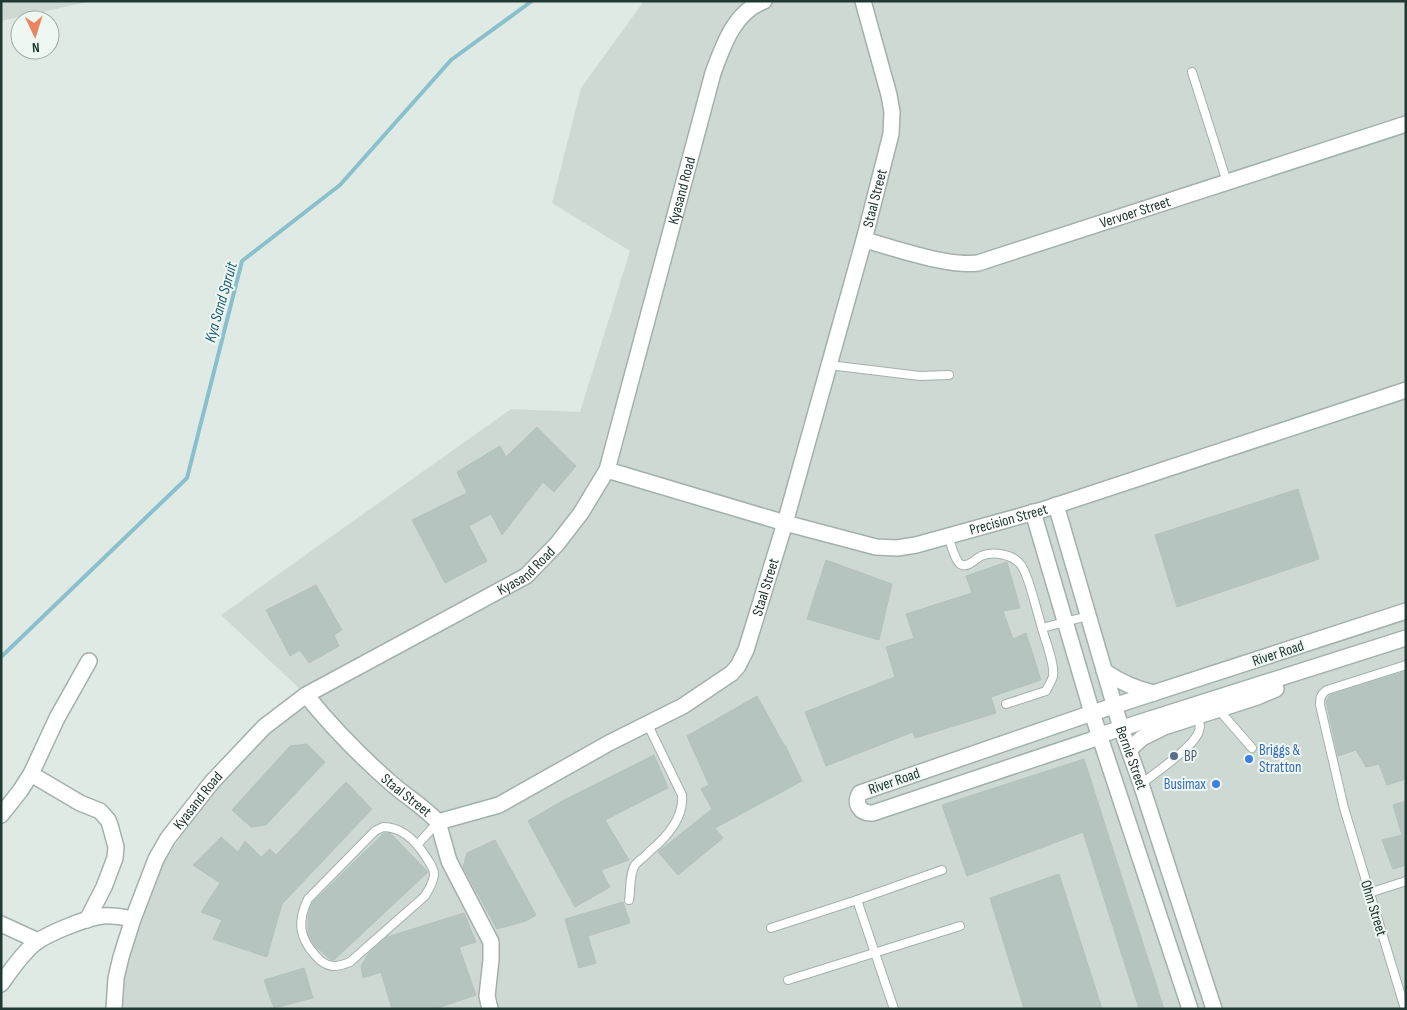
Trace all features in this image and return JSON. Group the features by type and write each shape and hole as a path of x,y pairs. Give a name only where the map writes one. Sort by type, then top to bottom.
{"street":[{"name":"Kyasand Road","path":"114,1009 116,978 133,919 156,859 168,838 212,782 264,727 306,695 526,576 557,544 581,513 606,470 713,73 723,46 732,29 745,14 764,1"},
{"name":"Staal Street","path":"306,695 336,731 368,762 430,813 438,822 499,805 609,743 683,706 732,673 738,666 746,650 785,523 864,240 891,134 892,112 884,74 863,1"},
{"name":"Vervoer Street","path":"864,240 949,263 968,265 978,263 1406,124"},
{"name":"Precision Street","path":"606,470 785,523 876,547 897,548 916,545 1034,512 1406,390"},
{"name":"Bernie Street","path":"1056,505 1114,706 1214,1009"},
{"name":"Bernie Street","path":"1034,512 1092,713 1190,1009"},
{"name":"River Road","path":"1406,611 1092,713 860,793 857,800 858,805 863,812 873,813 1121,728 1406,638"},
{"path":"1,814 20,792 31,774 57,718 89,661"},
{"path":"1129,750 1152,732 1276,689 1307,670"},
{"path":"1104,671 1136,689 1156,693"},
{"path":"31,774 80,803 100,811 110,825 116,847 115,858 104,887 87,920"},
{"path":"438,822 449,861 491,942 487,996 490,1009"},
{"path":"1,984 22,956 38,941 100,916 119,916 133,919"},
{"path":"1,924 38,941"}],"lane":[{"path":"1192,72 1227,182"},
{"path":"829,365 920,376 949,375"},
{"path":"948,536 960,564 968,564 982,556 1004,554 1017,561 1025,572 1053,668 1053,676 1046,691 1006,704"},
{"path":"1042,628 1088,616"},
{"name":"Ohm Street","path":"1405,1009 1344,808 1320,698 1322,693 1327,690 1406,665"},
{"path":"1218,709 1252,748"},
{"path":"1141,784 1190,745 1200,729 1200,722 1197,716"},
{"path":"630,900 633,871 636,865 671,830 681,812 683,802 682,795 647,723"},
{"path":"418,844 438,822"},
{"path":"383,827 400,830 418,844 432,866 434,875 432,884 425,896 350,962 342,966 330,967 321,962 306,946 303,937 302,910 308,899 375,831 383,827"},
{"path":"771,928 942,870"},
{"path":"1369,893 1406,881"},
{"path":"857,900 894,1009"},
{"path":"788,980 960,926"}],"shaded area":[{"path":"1,1 92,1 51,10 10,10 10,19 1,21"},
{"path":"644,1 1406,1 1406,1009 120,1009 125,953 159,870 195,814 302,691 221,615 511,409 580,412 630,251 552,203 581,88"}],"building":[{"path":"537,427 576,466 554,492 543,482 502,535 491,514 469,526 487,561 445,583 412,520 467,493 457,472 500,446 506,457"},
{"path":"1298,489 1319,559 1177,607 1155,535"},
{"path":"826,560 892,584 879,640 807,619"},
{"path":"1007,562 1020,608 1003,611 1013,639 1026,633 1041,680 991,697 996,713 915,738 913,732 826,766 805,712 895,677 886,647 914,638 906,614 972,593 966,576"},
{"path":"316,585 342,630 334,635 339,646 309,663 300,650 290,656 266,610"},
{"path":"1406,671 1406,779 1387,785 1379,764 1366,767 1356,750 1338,756 1326,701 1330,695"},
{"path":"757,696 785,745 802,781 715,828 723,838 678,875 658,852 712,809 701,789 709,785 687,736"},
{"path":"307,744 325,762 266,825 251,827 232,810 290,746"},
{"path":"654,755 668,788 605,820 629,860 601,870 610,887 575,907 528,821 564,800"},
{"path":"1084,759 1164,1009 1139,1009 1083,832 967,876 942,805"},
{"path":"346,782 372,809 282,904 267,957 213,939 222,920 201,912 220,883 193,865 221,837 238,852 245,841 261,857 270,849 276,855"},
{"path":"1406,801 1406,865 1393,869 1382,840 1402,835 1393,805"},
{"path":"384,833 390,833 428,872 334,960 331,960 315,946 308,934 310,909 313,902"},
{"path":"495,840 536,915 526,921 497,929 463,867 467,853"},
{"path":"1059,874 1102,1009 1024,1009 990,898"},
{"path":"623,902 630,923 588,936 596,963 579,968 565,919"},
{"path":"464,913 476,942 459,947 476,995 435,1009 392,1009 381,972 363,978 361,966 369,953 387,937"},
{"path":"304,968 313,998 274,1008 264,980"}],"waterway":[{"name":"Kya Sand Spruit","path":"1,657 187,478 242,261 340,185 451,60 532,1"}],"place":[{"name":"BP","path":"1174,756"},
{"name":"Briggs & Stratton","path":"1249,759"},
{"name":"Busimax","path":"1216,784"}]}
